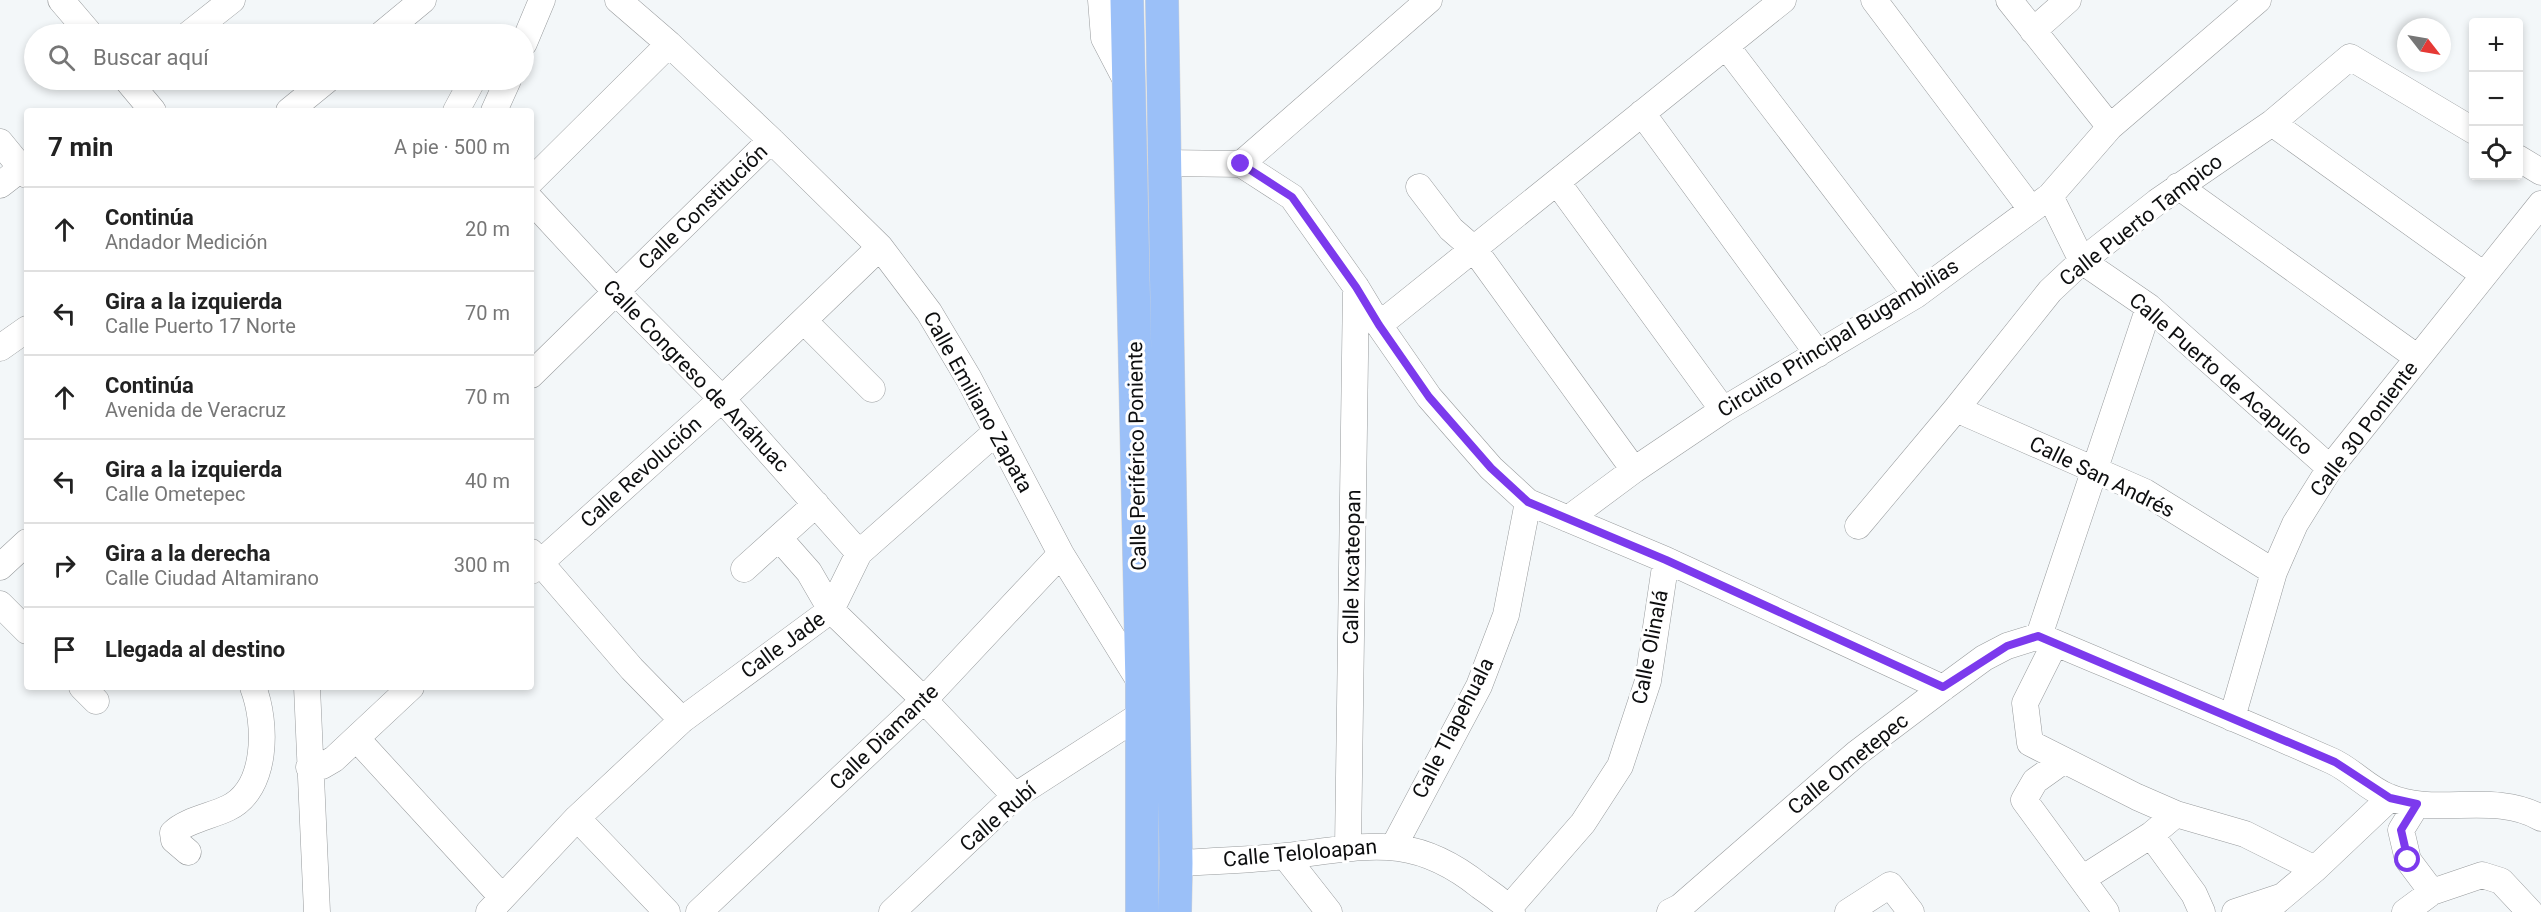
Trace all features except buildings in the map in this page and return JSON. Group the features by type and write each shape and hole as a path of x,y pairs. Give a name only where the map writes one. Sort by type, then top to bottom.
{"main road":[{"name":"Calle Periférico Poniente","path":"1127,0 1142,699 1142,912"},
{"name":"Calle Periférico Poniente","path":"1162,0 1175,912"}],"street":[{"path":"63,0 82,24"},
{"path":"202,24 232,0"},
{"path":"394,24 423,0"},
{"path":"532,24 542,0"},
{"name":"Calle Emiliano Zapata","path":"618,0 669,44 771,140 879,247 929,312 969,379 1061,554 1142,699"},
{"path":"1101,0 1104,38 1128,85"},
{"path":"1379,325 1783,0"},
{"name":"Calle Puerto de Acapulco","path":"1874,0 2041,202 2082,261 2149,307 2330,468"},
{"path":"2009,0 2110,127"},
{"path":"2033,31 2068,0"},
{"name":"Circuito Principal Bugambilias","path":"1568,519 1634,470 1723,410 1916,295 2041,202 2110,127 2258,0"},
{"path":"1241,164 1422,3"},
{"path":"534,178 669,44"},
{"path":"1725,46 1916,295"},
{"name":"Calle Puerto Tampico","path":"1858,526 1956,409 2050,291 2082,261 2178,186 2272,123 2350,57 2469,128"},
{"path":"137,90 151,108"},
{"path":"293,108 315,90"},
{"path":"458,108 467,90"},
{"path":"495,108 503,90"},
{"path":"1642,113 1818,354"},
{"path":"2272,123 2484,275"},
{"name":"Calle Constitución","path":"534,372 771,140"},
{"path":"0,142 24,171 0,185"},
{"path":"2523,161 2541,172"},
{"path":"1166,163 1241,164 1292,197 1356,287 1379,325 1429,397 1491,468 1528,502 1666,560 1943,687"},
{"path":"1557,182 1723,410"},
{"path":"2178,186 2418,358"},
{"path":"1419,187 1451,229 1474,249 1634,470"},
{"name":"Calle Congreso de Anáhuac","path":"534,203 616,292 722,399 859,553"},
{"name":"Calle 30 Poniente","path":"2232,718 2274,572 2295,524 2330,468 2541,204"},
{"name":"Calle Revolución","path":"534,562 722,399 879,247"},
{"name":"Calle Ixcateopan","path":"1348,847 1356,287"},
{"path":"2149,307 2095,469 2047,640 2025,703 2030,742 2063,761 2176,814 2245,834 2315,869"},
{"path":"804,321 872,389"},
{"path":"0,348 24,331"},
{"name":"Calle San Andrés","path":"1956,409 2145,492 2274,572"},
{"name":"Calle Jade","path":"495,904 577,818 682,720 831,610 859,553 996,432"},
{"name":"Calle Tlapehuala","path":"1394,846 1479,686 1506,615 1528,502"},
{"path":"744,569 816,504"},
{"path":"779,538 809,572 831,610 924,700 1015,796"},
{"path":"0,567 24,545"},
{"name":"Calle Diamante","path":"699,912 924,700 1061,554"},
{"name":"Calle Olinalá","path":"1510,910 1583,823 1620,766 1648,681 1666,560"},
{"path":"534,562 682,720"},
{"path":"0,604 24,628"},
{"path":"2047,640 2335,762 2390,798 2417,804 2495,805 2541,818"},
{"name":"Calle Ometepec","path":"1670,912 1680,907 1857,753 1943,687 2007,646 2047,640"},
{"path":"188,852 174,840 173,833 242,800 258,776 262,718 254,690"},
{"path":"307,690 317,912"},
{"path":"309,767 322,766 334,759 408,690"},
{"name":"Calle Rubí","path":"892,912 1015,796 1142,699"},
{"path":"357,739 495,904"},
{"path":"2063,761 2035,781 2024,800 2106,912"},
{"path":"2235,912 2274,904 2315,869 2390,798"},
{"path":"2417,804 2401,830 2408,860 2432,892"},
{"path":"2082,879 2151,836 2176,814"},
{"path":"577,818 667,912"},
{"path":"2151,836 2194,894 2202,912"},
{"name":"Calle Teloloapan","path":"1176,863 1285,856 1348,847 1394,846 1433,856 1461,871 1510,910"},
{"path":"1285,856 1329,912"},
{"path":"2405,912 2432,892 2482,875 2501,881 2530,912"},
{"path":"1848,912 1890,885 1911,912"}],"route":[{"path":"1241,164 1292,197 1356,287 1379,325 1429,397 1491,468 1528,502 1666,560 1943,687 1984,658 2007,646 2038,636 2335,762 2390,798 2417,804 2401,830 2408,860"}]}
